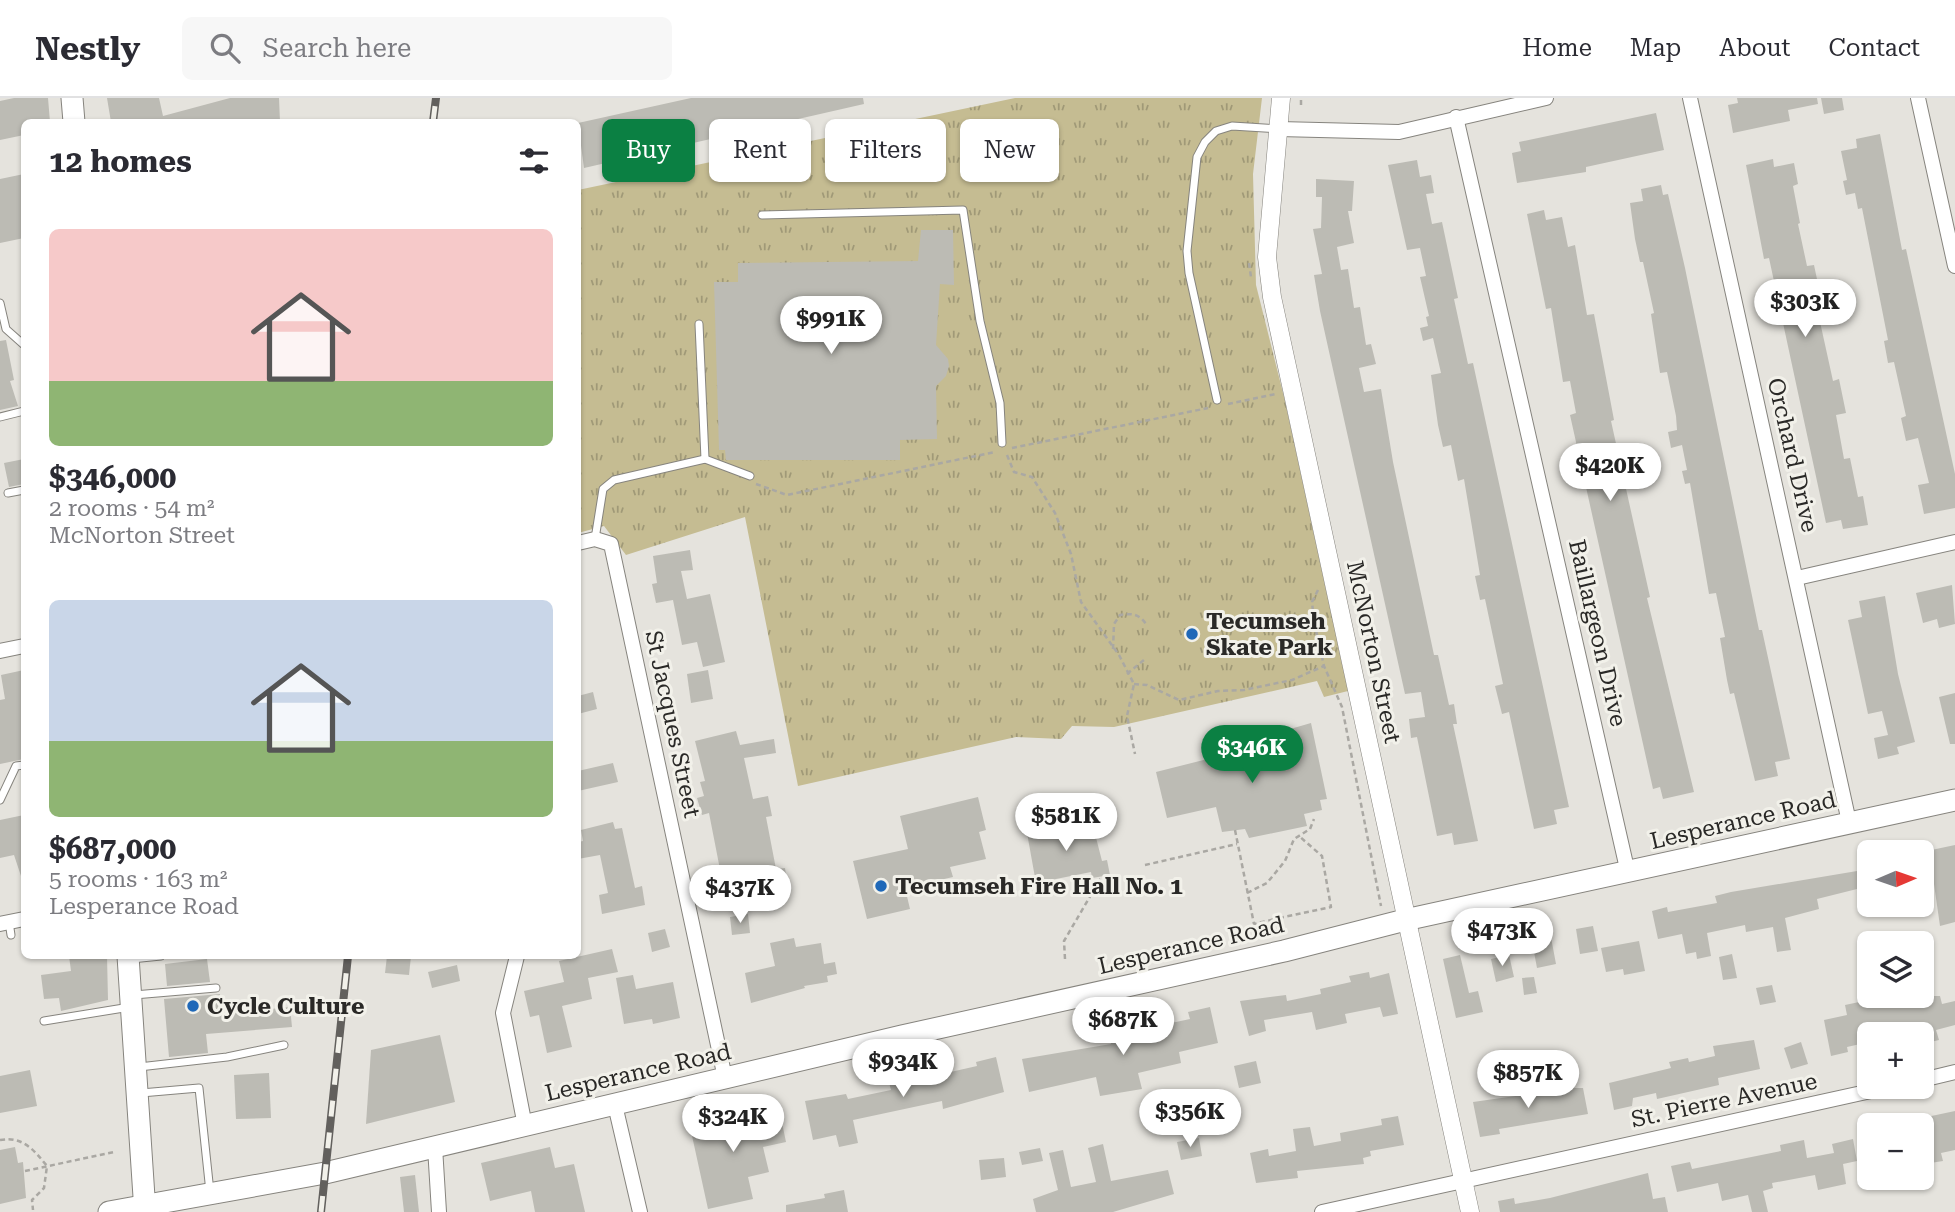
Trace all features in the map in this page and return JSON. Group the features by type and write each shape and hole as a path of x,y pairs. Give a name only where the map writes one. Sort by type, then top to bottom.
{"main road":[{"path":"72,98 74,119"},
{"name":"Lesperance Road","path":"109,1212 144,1208 325,1172 1284,951 1405,920 1955,800"},
{"path":"128,959 144,1208"}],"street":[{"name":"McNorton Street","path":"1281,98 1267,257 1272,297 1405,920 1471,1212"},
{"path":"1279,129 1399,132 1546,98"},
{"name":"Orchard Drive","path":"1690,98 1849,822"},
{"path":"1918,98 1955,266"},
{"name":"Baillargeon Drive","path":"1456,117 1628,873"},
{"path":"581,542 595,539"},
{"name":"St Jacques Street","path":"595,539 611,544 725,1079"},
{"path":"1797,578 1955,542"},
{"path":"0,652 21,647"},
{"path":"516,959 503,1013 525,1125"},
{"path":"1934,1077 1955,1072"},
{"name":"St. Pierre Avenue","path":"1322,1212 1857,1094"},
{"path":"615,1105 640,1212"},
{"path":"435,1147 439,1212"}],"lane":[{"path":"1216,403 1189,274 1187,251 1197,157 1205,142 1216,131 1250,126 1279,129"},
{"path":"762,215 963,210 980,321 1000,403 1003,446"},
{"path":"0,303 6,329 21,342"},
{"path":"699,324 705,460"},
{"path":"0,416 21,412"},
{"path":"595,539 603,489 614,480 705,460 751,479"},
{"path":"8,493 21,490"},
{"path":"0,800 16,766 21,765"},
{"path":"44,1021 131,1001 216,988"},
{"path":"135,1068 227,1057 284,1045"},
{"path":"137,1093 200,1088 210,1193"}],"path":[{"path":"1301,98 1301,105"},
{"path":"1227,404 1280,393"},
{"path":"751,479 787,495 1003,446 1216,403"},
{"path":"1003,446 1014,472 1032,477 1055,513 1071,554 1082,602 1134,684 1127,716 1135,754"},
{"path":"1113,649 1114,624 1120,615 1140,616 1146,624"},
{"path":"1127,674 1145,659"},
{"path":"1134,684 1147,685 1179,701 1292,680 1324,666"},
{"path":"1247,892 1267,883 1299,836 1310,829 1314,819"},
{"path":"1235,830 1254,925 1331,907 1322,856 1299,836"},
{"path":"1145,865 1238,844"},
{"path":"1065,959 1064,941 1102,876"},
{"path":"1279,919 1284,951"},
{"path":"0,1140 12,1138 32,1146 47,1166 44,1188 32,1200 33,1210"},
{"path":"25,1171 114,1152"}],"green space":[{"path":"1015,98 1262,98 1253,174 1256,285 1285,401 1348,691 1324,697 1317,681 1114,727 1072,726 1061,739 1016,737 798,786 745,517 626,555 604,526 581,532 581,189 616,182 695,182 695,165 709,162 709,182 811,182 811,141 825,138 825,182 946,182 946,119 915,119"}],"building":[{"path":"14,98 48,98 50,119 21,119 21,136 0,140 0,101"},
{"path":"107,98 159,98 163,116 230,98 279,98 280,119 110,119"},
{"path":"691,98 863,98 864,104 798,119 709,119 709,139 695,143 695,119 602,119 602,164 584,168 581,122"},
{"path":"1737,98 1817,98 1818,104 1788,110 1790,121 1733,133 1728,105 1738,103"},
{"path":"1821,98 1842,98 1844,110 1824,114"},
{"path":"1656,113 1664,150 1586,167 1586,172 1517,183 1512,153 1521,151 1519,142"},
{"path":"1880,134 1902,250 1906,249 1955,474 1955,508 1924,514 1918,485 1929,483 1918,438 1906,441 1901,418 1906,416 1894,362 1888,363 1884,341 1888,340 1862,208 1858,209 1855,193 1846,195 1843,181 1847,180 1841,151 1857,148 1856,139"},
{"path":"1773,159 1774,167 1794,163 1798,184 1793,186 1800,223 1798,224 1807,266 1814,265 1821,298 1815,299 1833,381 1839,379 1846,413 1836,415 1844,459 1850,458 1858,497 1863,496 1868,525 1843,529 1841,520 1826,523 1769,258 1764,259 1746,165"},
{"path":"1417,160 1420,177 1431,175 1434,193 1426,194 1432,224 1442,222 1468,364 1473,363 1569,807 1554,810 1557,824 1534,829 1509,712 1502,714 1495,686 1503,684 1485,599 1480,600 1475,576 1480,575 1464,479 1458,481 1451,445 1443,447 1438,425 1431,375 1441,373 1433,338 1423,341 1420,328 1428,326 1426,317 1429,316 1420,277 1426,276 1420,248 1407,250 1388,165"},
{"path":"21,175 21,239 0,243 0,179"},
{"path":"1316,179 1354,181 1352,211 1348,211 1354,243 1337,247 1341,270 1348,269 1354,308 1360,307 1366,345 1371,344 1376,364 1359,368 1364,392 1381,389 1393,462 1434,655 1438,655 1449,705 1454,704 1457,724 1453,724 1478,841 1454,845 1452,833 1437,836 1417,737 1411,738 1409,719 1425,717 1421,692 1405,694 1320,311 1314,275 1322,274 1313,229 1321,228 1322,197 1316,197"},
{"path":"1661,185 1663,195 1668,194 1685,268 1759,630 1762,630 1790,759 1775,762 1778,776 1755,781 1734,693 1730,694 1720,638 1725,637 1716,593 1709,594 1690,483 1685,484 1682,471 1687,470 1682,445 1671,448 1668,432 1677,430 1676,416 1667,372 1660,373 1651,314 1654,313 1635,239 1630,203 1643,201 1641,189"},
{"path":"1544,210 1546,220 1562,217 1568,247 1575,245 1587,315 1594,314 1614,420 1611,421 1650,597 1647,598 1694,792 1663,799 1660,787 1653,789 1570,415 1576,413 1570,381 1563,382 1551,308 1546,309 1527,214"},
{"path":"921,230 953,230 954,285 940,284 936,345 948,359 949,366 946,376 936,386 937,439 900,440 900,460 726,460 725,450 719,450 714,282 738,282 738,263 918,261"},
{"path":"6,340 14,380 10,381 18,406 0,410 0,341"},
{"path":"21,460 21,485 9,487 4,463"},
{"path":"690,550 693,570 681,571 687,599 710,594 725,662 703,667 697,642 682,645 673,600 656,603 652,584 657,583 653,556"},
{"path":"1952,585 1955,624 1939,628 1937,619 1923,623 1916,593"},
{"path":"1885,596 1898,674 1915,742 1897,747 1899,754 1878,759 1874,738 1888,735 1882,711 1868,714 1848,620 1862,617 1859,601"},
{"path":"708,670 713,699 691,703 687,674"},
{"path":"21,671 21,760 0,764 0,700 5,699 1,675"},
{"path":"593,692 597,709 581,713 581,695"},
{"path":"1955,693 1955,744 1950,744 1939,697"},
{"path":"1311,723 1327,799 1320,800 1322,810 1304,814 1307,826 1249,838 1245,829 1222,832 1216,807 1167,818 1156,772 1275,742 1273,734"},
{"path":"736,731 740,745 774,739 776,753 744,758 753,799 768,796 772,816 766,817 776,869 785,868 788,889 769,892 767,881 724,890 709,813 702,815 697,798 704,796 700,782 705,781 695,741"},
{"path":"613,763 618,782 581,790 581,770"},
{"path":"978,797 986,830 979,832 986,859 950,867 953,877 905,888 910,909 867,919 853,861 908,849 900,816"},
{"path":"21,816 21,876 14,855 0,858 0,820"},
{"path":"613,822 615,829 622,828 635,888 642,886 645,905 602,914 599,895 608,893 600,855 581,858 581,830"},
{"path":"1092,822 1102,861 1107,860 1110,875 1092,878 1091,872 1036,883 1027,833"},
{"path":"1955,845 1955,922 1940,926 1934,884 1934,849"},
{"path":"1857,871 1857,889 1817,899 1819,909 1785,918 1791,950 1777,952 1773,927 1746,932 1745,925 1707,933 1711,956 1697,959 1696,952 1686,954 1682,934 1658,939 1652,911 1667,907 1668,912 1717,903 1715,896"},
{"path":"748,914 750,933 732,935 730,917"},
{"path":"1593,926 1598,951 1580,954 1576,929"},
{"path":"665,929 670,947 652,952 648,933"},
{"path":"1550,932 1556,964 1537,968 1531,936"},
{"path":"794,938 796,947 821,943 824,964 835,962 837,974 827,976 828,982 804,986 805,988 751,1003 745,973 775,966 770,943"},
{"path":"1639,941 1645,971 1624,975 1623,969 1606,972 1601,948"},
{"path":"612,949 618,972 588,978 592,999 562,1006 572,1047 547,1053 539,1015 530,1017 524,991 564,982 559,961 581,959 581,956"},
{"path":"1732,954 1737,978 1723,980 1719,957"},
{"path":"1460,955 1469,993 1478,991 1483,1012 1456,1018 1443,959"},
{"path":"1509,955 1514,977 1496,982 1491,959"},
{"path":"69,959 107,959 108,1000 61,1011 59,998 44,999 41,975 71,971"},
{"path":"207,959 210,982 167,986 165,964"},
{"path":"387,959 411,959 409,975 385,973"},
{"path":"457,965 460,981 432,988 428,972"},
{"path":"1369,972 1370,978 1389,973 1398,1014 1383,1017 1380,1007 1345,1014 1347,1023 1316,1030 1312,1012 1264,1020 1266,1031 1249,1036 1240,1001 1286,995 1287,1001 1321,994 1320,989 1351,982 1349,976"},
{"path":"633,975 636,989 673,982 680,1018 653,1024 652,1019 624,1024 616,978"},
{"path":"1534,977 1537,993 1524,995 1522,978"},
{"path":"1772,985 1776,1002 1760,1005 1756,988"},
{"path":"220,994 221,1014 290,1007 292,1027 206,1034 208,1053 169,1057 164,999"},
{"path":"1934,996 1940,996 1942,1004 1955,1001 1955,1025 1936,1030 1939,1040 1934,1041 1934,1022 1857,1022 1857,1045 1847,1047 1848,1052 1831,1056 1824,1020 1847,1015 1845,1005 1857,1002 1857,1008 1934,1008"},
{"path":"1210,1007 1218,1043 1179,1052 1181,1063 1138,1073 1142,1089 1100,1096 1096,1077 1029,1092 1022,1059 1111,1044 1110,1041 1149,1031 1148,1028 1190,1019 1188,1012"},
{"path":"440,1035 455,1102 366,1124 371,1050"},
{"path":"1754,1040 1760,1069 1718,1078 1719,1085 1657,1099 1656,1093 1633,1098 1632,1106 1614,1110 1609,1083 1671,1068 1669,1062 1688,1058 1689,1062 1715,1056 1713,1046"},
{"path":"1801,1042 1808,1064 1791,1069 1784,1048"},
{"path":"996,1057 1004,1092 943,1109 942,1101 853,1120 858,1143 839,1147 836,1135 813,1140 805,1101 846,1094 848,1099 891,1090 888,1079 931,1070 933,1076 977,1066 976,1062"},
{"path":"1256,1061 1261,1083 1239,1088 1234,1066"},
{"path":"30,1070 37,1106 0,1113 0,1076"},
{"path":"269,1073 271,1118 236,1119 234,1075"},
{"path":"1583,1088 1588,1114 1499,1129 1500,1134 1480,1137 1473,1102"},
{"path":"1955,1111 1955,1150 1941,1153 1943,1161 1934,1162 1934,1115"},
{"path":"734,1112 736,1122 780,1113 786,1142 763,1147 769,1172 748,1177 753,1199 708,1209 689,1122"},
{"path":"1398,1116 1404,1145 1370,1151 1371,1156 1363,1158 1364,1164 1297,1171 1298,1178 1256,1183 1250,1153 1268,1149 1269,1156 1296,1151 1293,1129 1310,1127 1314,1146 1341,1141 1340,1133 1382,1125 1381,1119"},
{"path":"1199,1138 1202,1156 1181,1160 1177,1142"},
{"path":"1853,1139 1857,1161 1843,1164 1846,1184 1818,1190 1815,1175 1772,1183 1773,1188 1763,1191 1768,1212 1752,1212 1748,1195 1722,1201 1718,1183 1677,1192 1671,1166 1690,1162 1692,1169 1781,1151 1780,1145 1804,1140 1807,1158 1834,1153 1832,1144"},
{"path":"1103,1144 1111,1181 1168,1170 1174,1194 1113,1212 1036,1212 1033,1199 1058,1190 1049,1153 1063,1150 1071,1187 1096,1182 1088,1148"},
{"path":"15,1147 18,1163 23,1162 26,1198 0,1204 0,1150"},
{"path":"550,1147 555,1168 574,1164 585,1212 535,1212 531,1191 490,1201 481,1163"},
{"path":"1040,1148 1043,1161 1022,1165 1019,1152"},
{"path":"1004,1158 1006,1177 981,1180 979,1160"},
{"path":"1648,1173 1653,1199 1665,1197 1668,1212 1500,1212 1498,1201 1514,1198 1515,1204 1550,1198"},
{"path":"415,1175 419,1212 404,1212 400,1177"},
{"path":"844,1190 848,1212 786,1212 786,1205 825,1198 824,1194"}],"railway":[{"path":"433,119 436,98"},
{"path":"321,1212 348,959"}],"place":[{"name":"Tecumseh Skate Park","path":"1192,634"},
{"name":"Tecumseh Fire Hall No. 1","path":"881,886"},
{"name":"Cycle Culture","path":"193,1006"}]}
